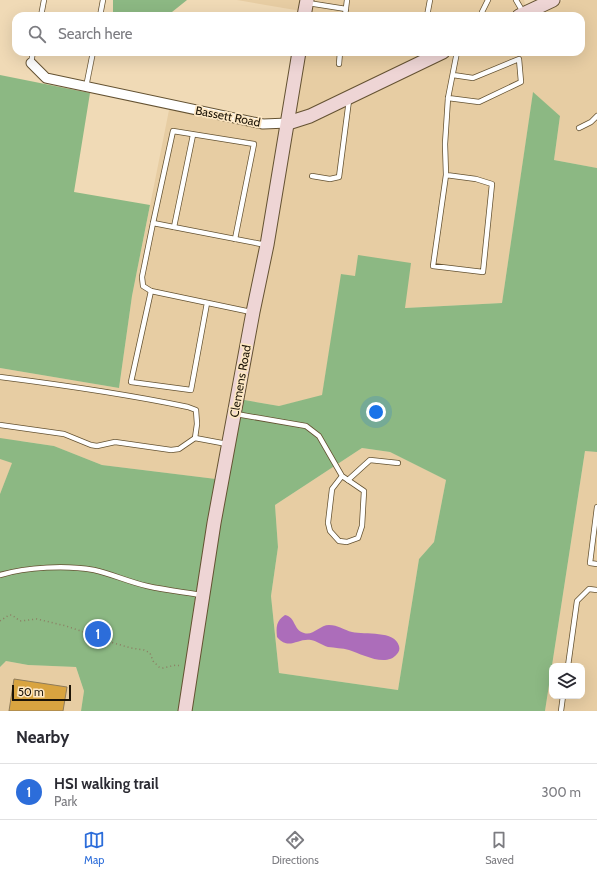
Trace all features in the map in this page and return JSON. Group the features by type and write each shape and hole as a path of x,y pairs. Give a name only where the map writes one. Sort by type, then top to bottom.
{"street":[{"path":"527,12 553,0"},
{"path":"305,12 307,1"},
{"name":"Clemens Road","path":"185,711 214,523 253,312 267,245 298,56"},
{"name":"Bassett Road","path":"31,63 46,78 263,124 288,123 306,117 434,56"}],"lane":[{"path":"42,12 44,0"},
{"path":"101,12 103,0"},
{"path":"346,12 347,0"},
{"path":"428,12 430,0"},
{"path":"482,12 488,0"},
{"path":"516,0 520,12"},
{"path":"307,1 346,9"},
{"path":"31,63 32,56"},
{"path":"86,86 92,56"},
{"path":"339,64 340,56"},
{"path":"446,175 476,179 492,184 483,272 433,266 446,175 445,144 448,98 456,56"},
{"path":"448,98 479,102 521,82 519,59 473,78 453,75"},
{"path":"312,176 330,179 339,177 350,96"},
{"path":"579,128 591,122 597,116"},
{"path":"235,239 254,144 173,131 142,277 143,286 151,291 253,312"},
{"path":"174,227 193,135"},
{"path":"154,223 267,245"},
{"path":"151,291 131,382 191,390 207,303"},
{"path":"0,377 89,389 188,407 196,410 198,424 194,438 180,449 171,450 115,442 96,446 64,434 0,425"},
{"path":"234,414 306,426 319,436 342,476 364,491 362,526 358,538 347,542 339,540 330,531 328,523 332,489 342,476"},
{"path":"194,438 228,444"},
{"path":"348,480 370,460 398,463"},
{"path":"597,507 590,563 597,564"},
{"path":"0,575 12,571 75,568 94,570 147,586 203,595"},
{"path":"568,663 577,602 589,589 597,590"},
{"path":"561,711 563,699"}],"path":[{"path":"0,622 9,615 12,615 20,621 37,620 57,623 84,632 93,637 150,652 154,661 159,667 163,668 176,664 183,666"}],"shaded area":[{"path":"237,0 524,0 526,8 517,12 307,12"},
{"path":"563,0 597,0 597,168 554,160 560,116 533,93 502,303 404,308 355,277 342,274 322,396 279,406 239,399 292,129 445,56 585,56 585,12 538,12"},
{"path":"300,56 425,56 291,120"},
{"path":"171,100 262,119 286,120 216,479 102,465 54,446 21,441 0,494 0,368 119,388 132,296"},
{"path":"362,448 390,452 446,480 434,542 419,559 398,690 279,673 271,596 278,547 275,505"},
{"path":"585,451 597,452 597,711 545,711 549,685 549,699 585,699 585,663 552,663"},
{"path":"285,615 291,618 300,631 307,634 326,625 332,625 352,632 379,634 392,637 399,646 399,650 392,658 380,660 346,649 328,647 311,640 289,644 285,643 277,637 277,624"},
{"path":"6,661 28,665 76,667 84,691 81,711 0,711 0,667"}],"green space":[{"path":"113,0 187,0 172,12 113,12"},
{"path":"0,75 90,93 74,192 150,205 132,296 119,388 0,368"},
{"path":"533,92 560,116 554,160 597,168 597,452 585,451 552,663 549,663 549,685 545,711 191,711 239,399 279,406 322,395 341,274 355,276 358,255 411,263 405,308 502,303","holes":["362,448 390,452 446,480 434,542 419,559 398,690 279,673 271,596 278,547 275,505"]},
{"path":"0,438 54,446 102,465 216,479 194,605 201,606 180,711 81,711 84,691 76,667 28,665 6,661 0,667 0,494 12,463 0,459"}],"building":[{"path":"14,679 67,687 63,711 9,711"}],"place":[{"name":"HSI walking trail","path":"98,634"}]}
